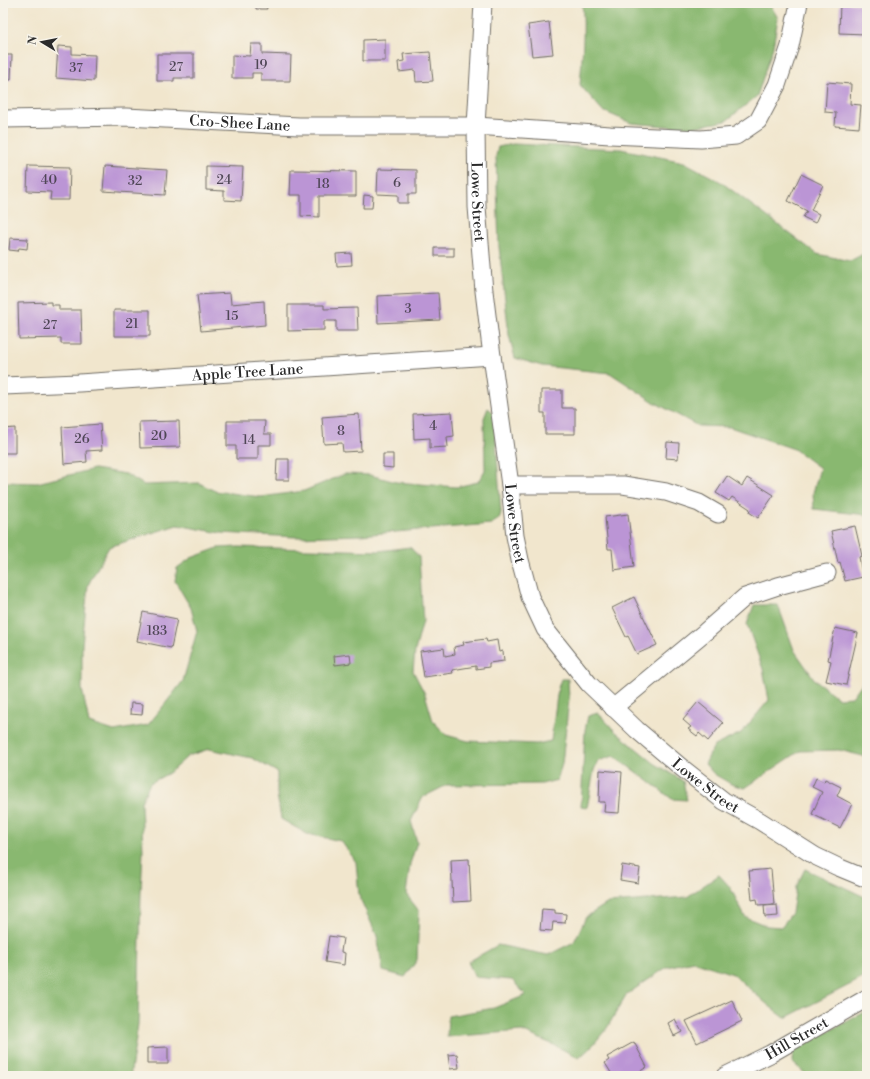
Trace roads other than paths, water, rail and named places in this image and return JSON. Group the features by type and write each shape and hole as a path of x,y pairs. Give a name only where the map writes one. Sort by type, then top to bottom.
{"street":[{"name":"Lowe Street","path":"483,3 476,126 477,207 484,292 510,485 515,536 530,597 545,629 589,684 613,708 682,768 724,801 760,821 815,856 838,868 867,879"},
{"name":"Cro-Shee Lane","path":"3,119 126,117 299,126 476,126 610,135 701,139 736,136 758,121 777,84 790,46 799,3"},
{"name":"Apple Tree Lane","path":"3,386 79,383 492,356"},
{"path":"510,485 623,485 666,492 699,504 718,514"},
{"path":"613,708 745,597 778,586 827,573"},
{"name":"Hill Street","path":"725,1076 770,1054 867,998"}]}
